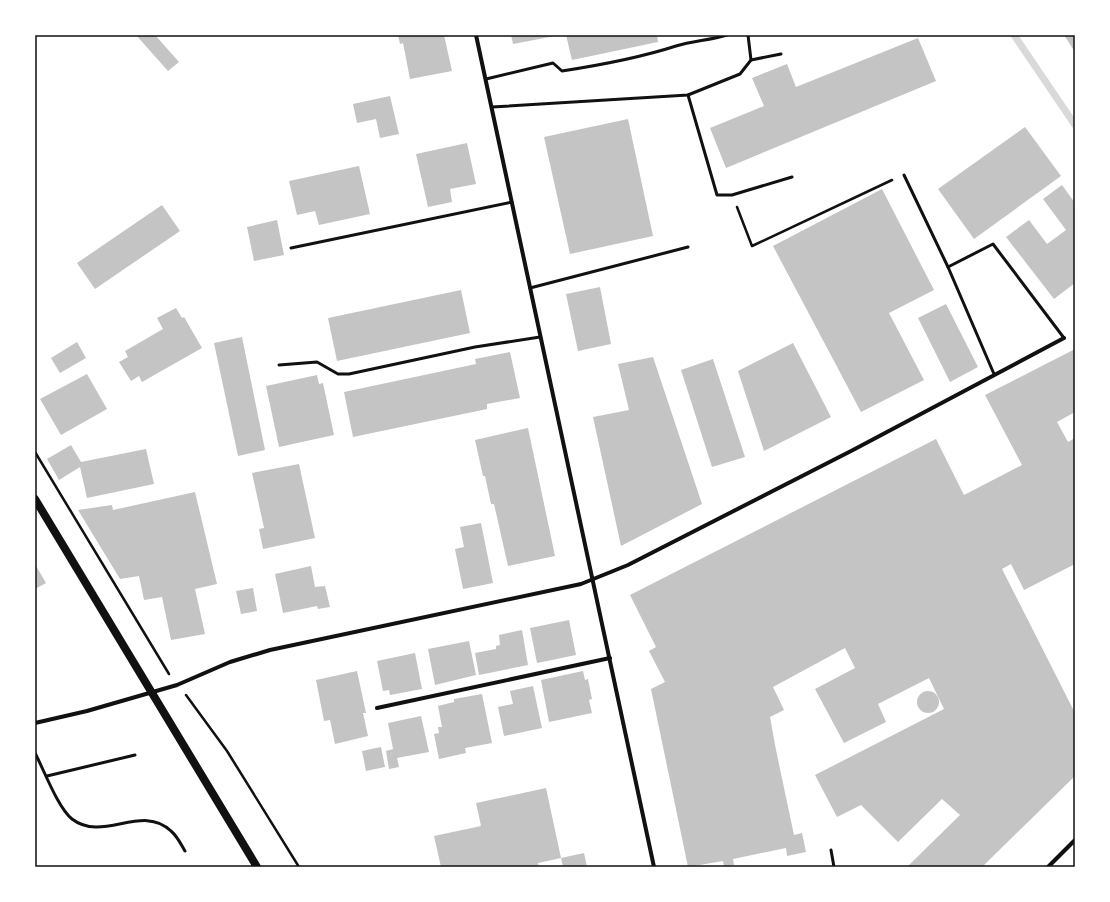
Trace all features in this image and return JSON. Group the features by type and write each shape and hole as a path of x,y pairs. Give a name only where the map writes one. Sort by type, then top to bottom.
{"main road":[{"path":"35,499 153,692 257,867"}],"street":[{"path":"476,35 654,867"},
{"path":"35,723 177,685 230,662 270,650 581,584 628,565 1064,338"},
{"path":"377,708 610,658"},
{"path":"1048,867 1075,840"}],"lane":[{"path":"486,79 553,63 562,71 577,69 661,52 677,46 727,35"},
{"path":"748,35 751,60"},
{"path":"492,107 688,95 740,74 751,60 781,54"},
{"path":"688,95 717,195 732,195 792,177"},
{"path":"904,174 948,267 994,374"},
{"path":"291,248 512,202"},
{"path":"948,267 993,244 1064,338"},
{"path":"530,288 688,247"},
{"path":"279,365 317,362 338,374 349,374 475,347 540,337"},
{"path":"35,753 62,808 73,820 89,827 106,828 131,821 152,820 171,830 186,851"},
{"path":"47,776 135,755"},
{"path":"831,850 834,867"}],"path":[{"path":"732,195 752,246 904,174"},
{"path":"35,452 164,668 196,706 227,751 298,867"}],"building":[{"path":"136,35 155,35 179,62 168,71"},
{"path":"398,35 444,35 452,71 410,79 403,43 400,44"},
{"path":"511,35 555,35 555,36 513,44"},
{"path":"566,35 657,35 658,42 572,60"},
{"path":"1064,35 1075,35 1075,52"},
{"path":"918,38 936,81 726,168 710,128 764,106 752,78 787,64 796,87"},
{"path":"390,96 399,134 380,138 376,119 357,123 353,104"},
{"path":"628,119 653,236 570,254 544,137"},
{"path":"1025,127 1061,176 974,239 938,189"},
{"path":"467,143 476,184 450,189 452,202 428,207 416,154"},
{"path":"359,166 370,214 319,225 315,211 297,215 289,181"},
{"path":"1062,185 1075,203 1075,283 1054,299 1006,237 1029,220 1047,244 1066,230 1043,199"},
{"path":"882,189 934,290 889,313 924,380 861,412 773,246"},
{"path":"162,205 180,231 95,289 77,263"},
{"path":"277,220 284,255 254,261 247,227"},
{"path":"600,287 611,344 578,351 566,294"},
{"path":"461,290 470,333 337,361 328,318"},
{"path":"946,304 978,367 950,382 918,318"},
{"path":"176,308 182,318 184,317 202,348 142,382 139,376 131,381 119,362 128,357 125,351 163,329 157,318"},
{"path":"242,337 265,450 238,456 214,343"},
{"path":"77,342 86,358 60,373 51,358"},
{"path":"793,343 831,417 764,451 738,371"},
{"path":"1075,349 1075,412 1057,422 1068,442 1075,438 1075,564 1024,590 1011,564 1002,569 1075,713 1075,776 982,867 907,867 960,815 942,799 898,842 861,805 837,817 815,775 944,709 929,678 878,704 886,722 844,743 815,689 855,668 845,648 773,687 784,710 770,717 776,750 794,835 802,833 806,852 787,856 786,848 733,859 734,865 724,867 723,861 688,867 651,689 665,682 649,651 656,647 630,595 936,439 964,495 1022,465 985,395"},
{"path":"510,352 520,398 487,404 487,409 353,437 344,392 476,364 475,359"},
{"path":"653,357 702,504 621,546 593,417 629,410 618,364"},
{"path":"713,359 745,457 712,467 681,370"},
{"path":"87,374 107,409 61,435 40,399"},
{"path":"317,375 319,384 323,383 334,435 279,447 266,386"},
{"path":"528,428 555,556 508,566 494,504 491,504 475,440"},
{"path":"71,445 81,462 146,449 154,484 87,498 80,467 59,480 47,459"},
{"path":"299,464 315,538 263,549 259,529 264,528 252,473"},
{"path":"195,492 217,584 195,589 205,634 171,640 162,597 144,600 139,576 120,579 78,510 112,505 113,510"},
{"path":"481,523 493,583 463,589 455,549 464,547 460,527"},
{"path":"35,564 46,583 35,589"},
{"path":"311,566 315,587 325,586 330,607 318,609 317,606 283,613 275,574"},
{"path":"253,588 257,611 241,614 236,591"},
{"path":"569,620 576,655 537,663 530,628"},
{"path":"522,630 528,665 479,675 475,653 496,649 496,646 500,645 499,635"},
{"path":"469,641 476,675 435,685 428,649"},
{"path":"415,653 422,689 390,695 389,690 383,691 377,661"},
{"path":"357,671 366,713 363,713 368,736 335,744 330,720 324,721 316,680"},
{"path":"583,671 585,680 588,679 592,699 589,700 592,713 549,722 541,680"},
{"path":"533,686 542,728 504,736 498,707 513,704 510,691"},
{"path":"928,691 936,694 939,702 936,710 928,713 920,710 917,702 920,694"},
{"path":"482,694 492,743 465,748 466,753 439,759 434,734 439,733 438,727 442,727 438,706 454,702 454,699"},
{"path":"421,716 429,752 397,758 399,767 389,769 386,751 393,749 388,723"},
{"path":"381,747 385,767 366,771 362,751"},
{"path":"546,788 561,858 538,863 539,867 441,867 434,836 481,826 476,803"},
{"path":"584,853 587,867 563,867 561,858"}],"waterway":[{"path":"1014,35 1075,125"}]}
